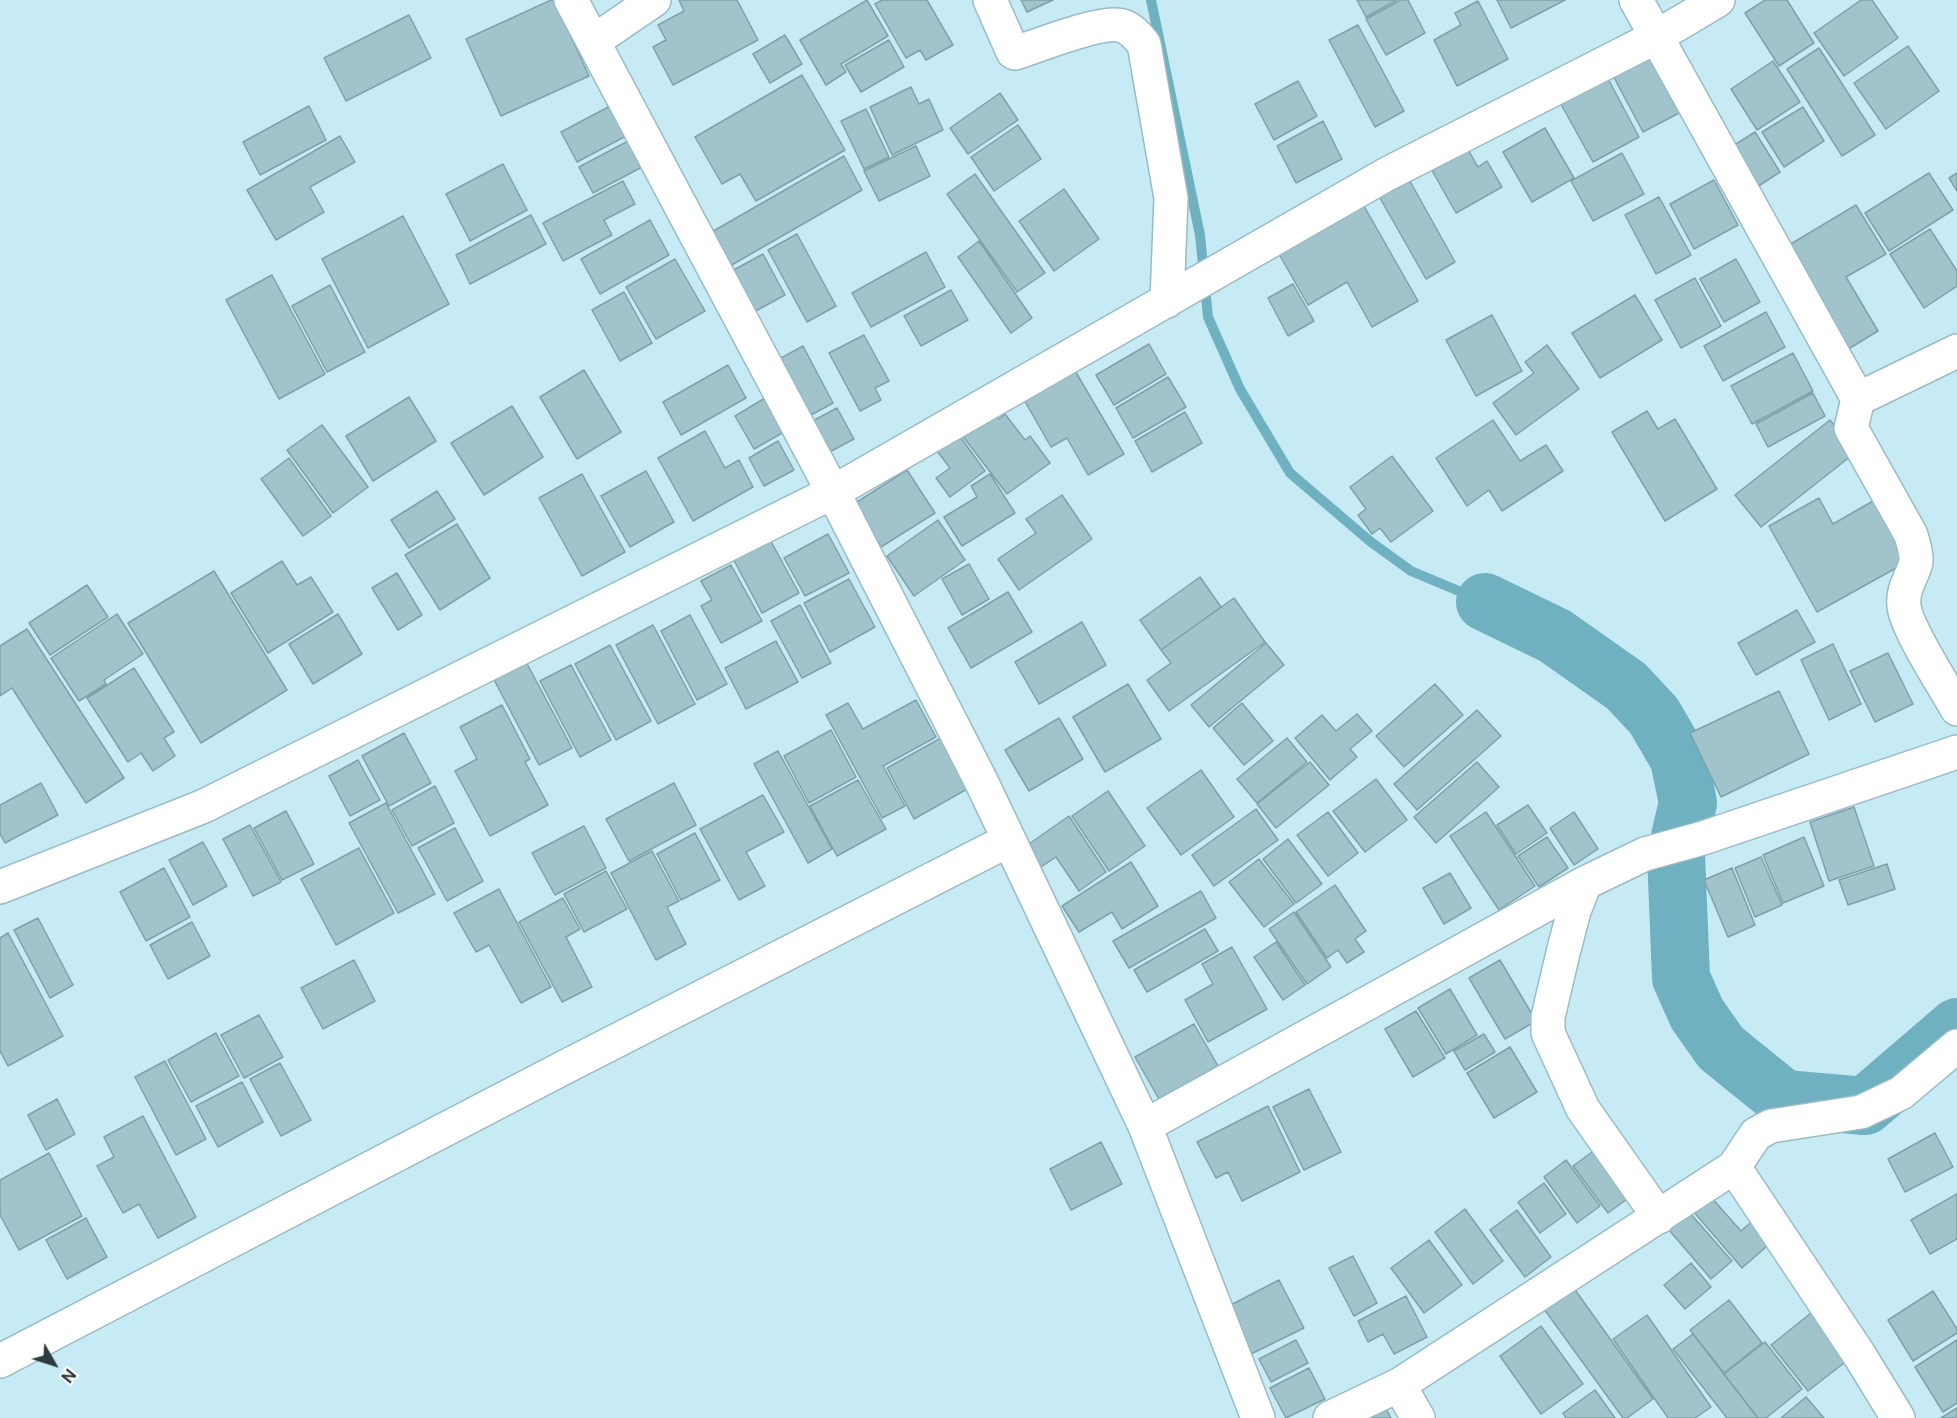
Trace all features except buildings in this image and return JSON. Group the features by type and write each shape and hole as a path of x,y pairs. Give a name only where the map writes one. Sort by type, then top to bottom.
{"street":[{"path":"571,0 833,492 1009,840 1145,1126 1258,1418"},
{"path":"594,41 654,0"},
{"path":"990,0 1013,52 1016,53 1104,24 1123,25 1144,44 1171,198 1174,297"},
{"path":"1636,0 1858,399 1851,428 1911,535 1915,549 1916,561 1904,590 1904,609 1911,628 1957,710"},
{"path":"0,887 204,806 833,492 1387,174 1656,37 1718,0"},
{"path":"1858,399 1957,351"},
{"path":"1145,1126 1585,883 1645,854 1703,838 1957,752"},
{"path":"0,1361 555,1072 1009,840"},
{"path":"1585,883 1574,911 1563,953 1548,1017 1548,1033 1552,1046 1583,1109 1659,1217"},
{"path":"1330,1418 1400,1385 1659,1217 1709,1181 1734,1167 1756,1134 1771,1126 1861,1112 1901,1093 1957,1046"},
{"path":"1734,1167 1860,1356 1898,1418"},
{"path":"1400,1385 1419,1418"}],"waterway":[{"path":"1151,0 1200,235 1208,317 1240,389 1290,473 1371,542 1411,571 1485,602"},
{"path":"1485,602 1555,636 1626,686 1654,716 1679,759 1688,803 1676,854 1681,978 1697,1014 1721,1048 1784,1099 1865,1106 1957,1027"}]}
